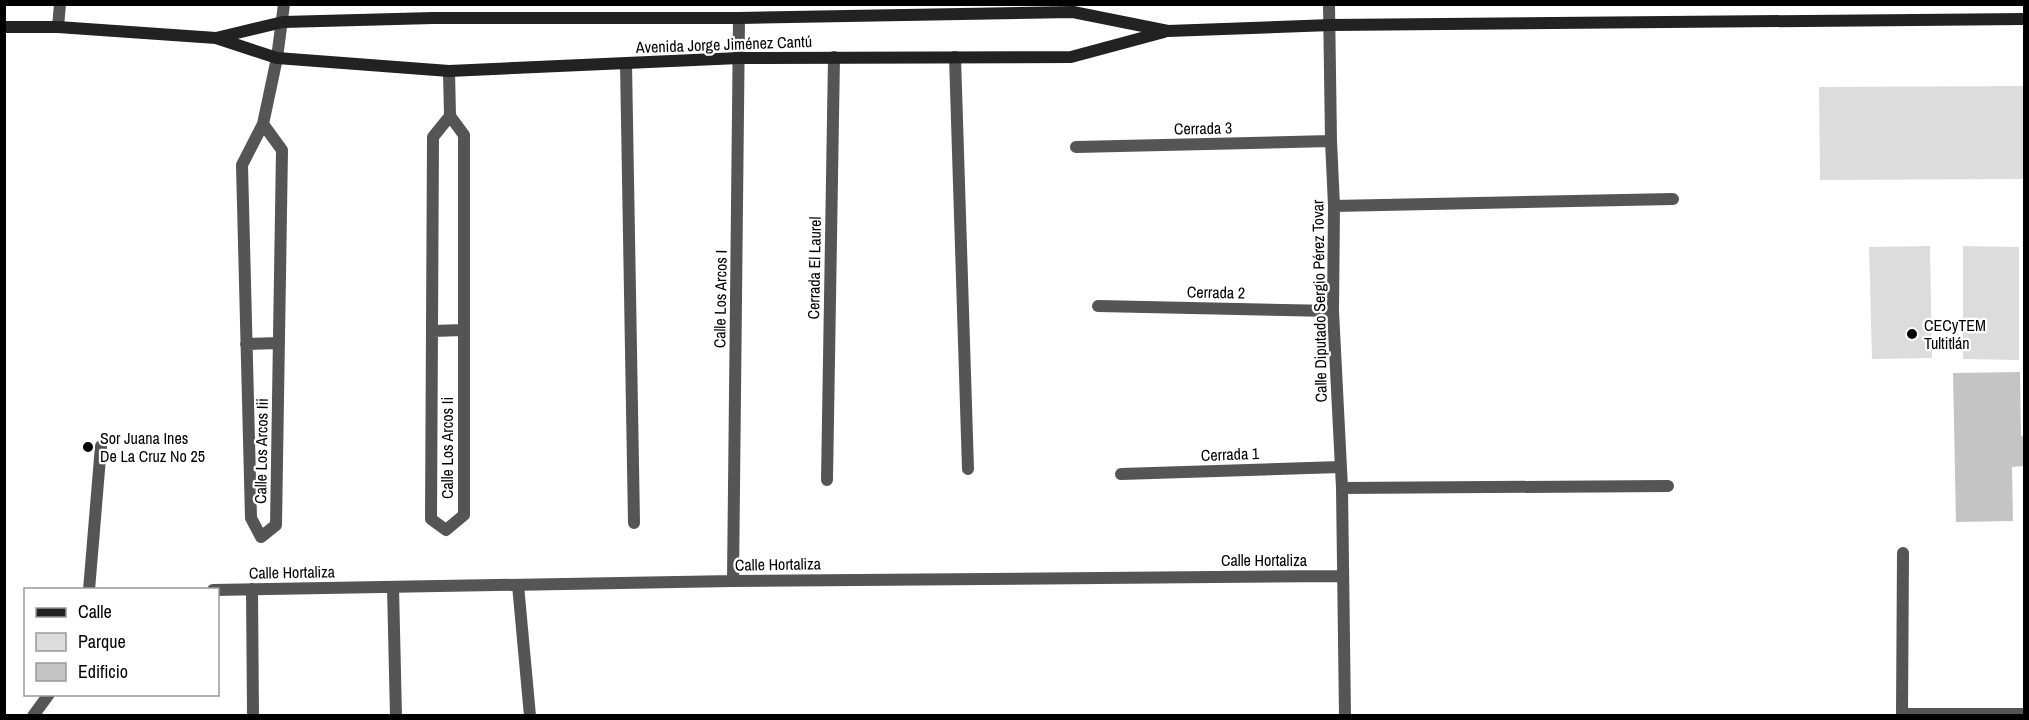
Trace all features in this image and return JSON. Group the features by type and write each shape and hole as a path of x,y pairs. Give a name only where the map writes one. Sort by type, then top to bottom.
{"main road":[{"path":"4,27 58,27 216,38 283,22 433,18 739,18 1073,12 1168,31 1331,25 2025,20"},
{"name":"Avenida Jorge Jiménez Cantú","path":"216,38 278,58 449,71 739,58 1071,57 1168,31"}],"street":[{"path":"58,27 60,4"},
{"name":"Calle Los Arcos Iii","path":"263,124 282,150 276,525 261,537 250,518 242,165 263,124 278,58 284,4"},
{"name":"Calle Diputado Sergio Pérez Tovar","path":"1329,4 1334,206 1333,311 1342,488 1345,715"},
{"name":"Calle Los Arcos I","path":"733,581 739,18"},
{"name":"Cerrada El Laurel","path":"827,480 834,57"},
{"path":"955,57 968,469"},
{"path":"626,63 634,523"},
{"name":"Calle Los Arcos Ii","path":"449,71 450,116 464,135 464,515 446,530 431,519 432,331 434,137 450,116"},
{"name":"Cerrada 3","path":"1076,147 1331,141"},
{"path":"1334,206 1673,199"},
{"name":"Cerrada 2","path":"1098,306 1333,311"},
{"path":"432,331 464,330"},
{"path":"246,344 279,343"},
{"path":"89,588 100,446"},
{"name":"Cerrada 1","path":"1121,474 1340,467"},
{"path":"1342,488 1668,486"},
{"path":"1903,553 1902,714 2025,714"},
{"name":"Calle Hortaliza","path":"219,590 733,581 1342,576"},
{"path":"518,585 531,716"},
{"path":"393,587 396,716"},
{"path":"252,589 253,716"},
{"path":"33,716 48,696"},
{"path":"1332,716 1345,715"}],"green space":[{"path":"2024,86 2024,179 1820,180 1819,87"},
{"path":"1930,246 1932,358 1872,359 1869,247"},
{"path":"1963,246 2019,247 2019,360 1963,359"}],"building":[{"path":"2020,372 2024,466 2012,467 2013,521 1956,522 1953,373"}],"place":[{"name":"CECyTEM Tultitlán","path":"1912,334"},
{"name":"Sor Juana Ines De La Cruz No 25","path":"88,447"}]}
